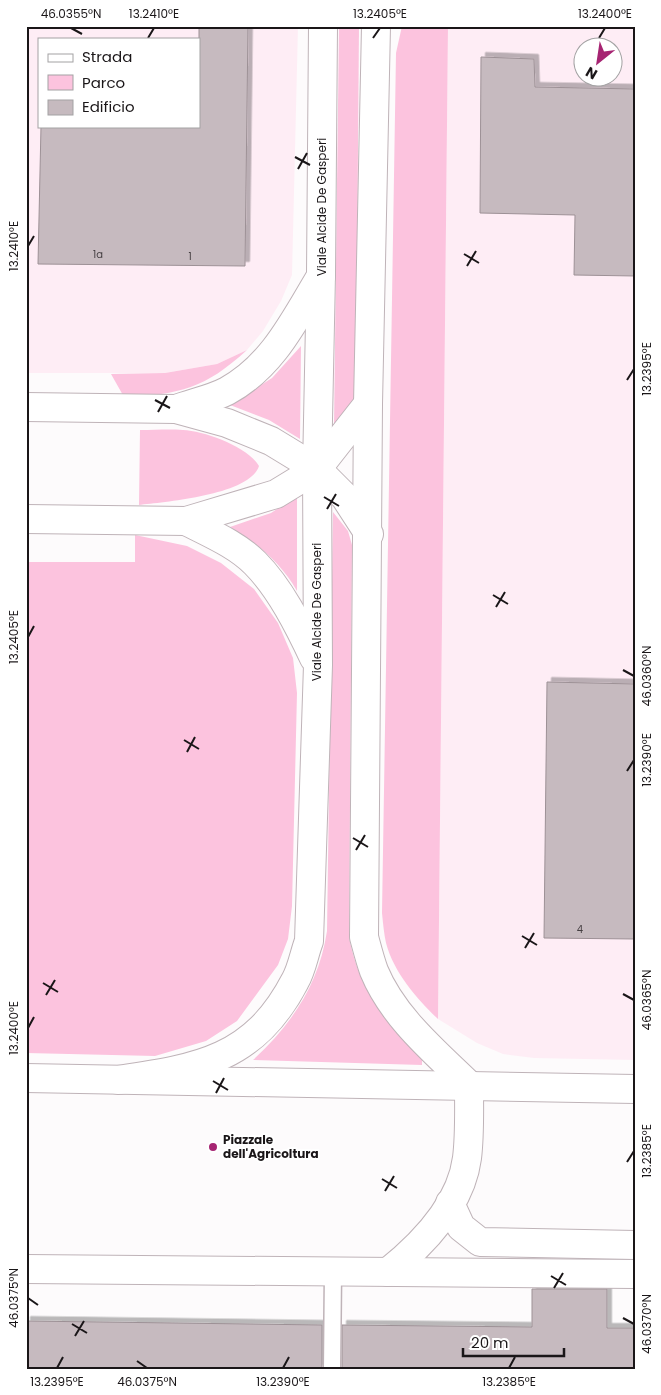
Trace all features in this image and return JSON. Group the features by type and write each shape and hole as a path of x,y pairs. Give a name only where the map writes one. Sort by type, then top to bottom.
{"street":[{"name":"Viale Alcide De Gasperi","path":"118,1080 178,1071 217,1060 252,1039 277,1010 296,980 309,942 318,665 317,469 322,274 323,26"},
{"path":"378,32 368,404 369,534 364,937 374,971 394,1007 421,1039 469,1085 467,1159 460,1183 434,1228 415,1250 388,1272"},
{"path":"176,409 227,391 256,370 280,345 322,274"},
{"path":"26,519 186,521 276,494 317,469 368,404"},
{"path":"26,407 176,409 227,423 270,441 317,469 345,497 369,534"},
{"path":"186,521 222,539 255,563 293,614 318,665"},
{"path":"26,1078 635,1089"},
{"path":"450,1203 461,1227 480,1242 490,1244 635,1246"},
{"path":"26,1269 635,1274"}],"lane":[{"path":"332,1369 333,1271"}],"shaded area":[{"path":"26,26 298,26 292,275 281,301 263,331 247,350 217,364 165,373 26,373"},
{"path":"448,26 635,26 635,1060 534,1058 503,1054 477,1043 438,1019"}],"green space":[{"path":"339,26 359,26 356,391 354,400 334,425"},
{"path":"402,26 448,26 438,1019 414,994 400,975 386,943 382,913 396,53"},
{"path":"301,346 300,439 269,420 230,405 272,378"},
{"path":"247,350 232,363 204,381 191,387 161,394 124,397 111,374 165,373 217,364"},
{"path":"140,430 178,430 203,433 225,441 246,452 259,466 252,476 240,484 224,490 186,499 139,505"},
{"path":"297,496 297,591 284,571 268,554 230,527 271,513"},
{"path":"333,512 348,531 352,545 349,937 360,974 367,989 385,1017 422,1057 422,1065 253,1060 280,1032 302,1002 318,968 327,931"},
{"path":"135,535 187,546 221,563 254,589 278,623 293,658 297,693 292,906 288,939 278,965 237,1021 206,1041 155,1056 26,1053 26,562 135,562"}],"building":[{"path":"199,26 248,26 245,266 38,264 41,128 200,128"},
{"path":"481,57 534,59 535,87 635,89 635,276 574,275 575,215 480,213"},
{"path":"547,682 635,684 635,939 544,938"},
{"path":"532,1289 607,1289 607,1328 635,1328 635,1369 342,1369 342,1325 532,1327"},
{"path":"26,1321 322,1325 322,1369 26,1369"}],"place":[{"name":"Piazzale dell'Agricoltura","path":"213,1147"}]}
